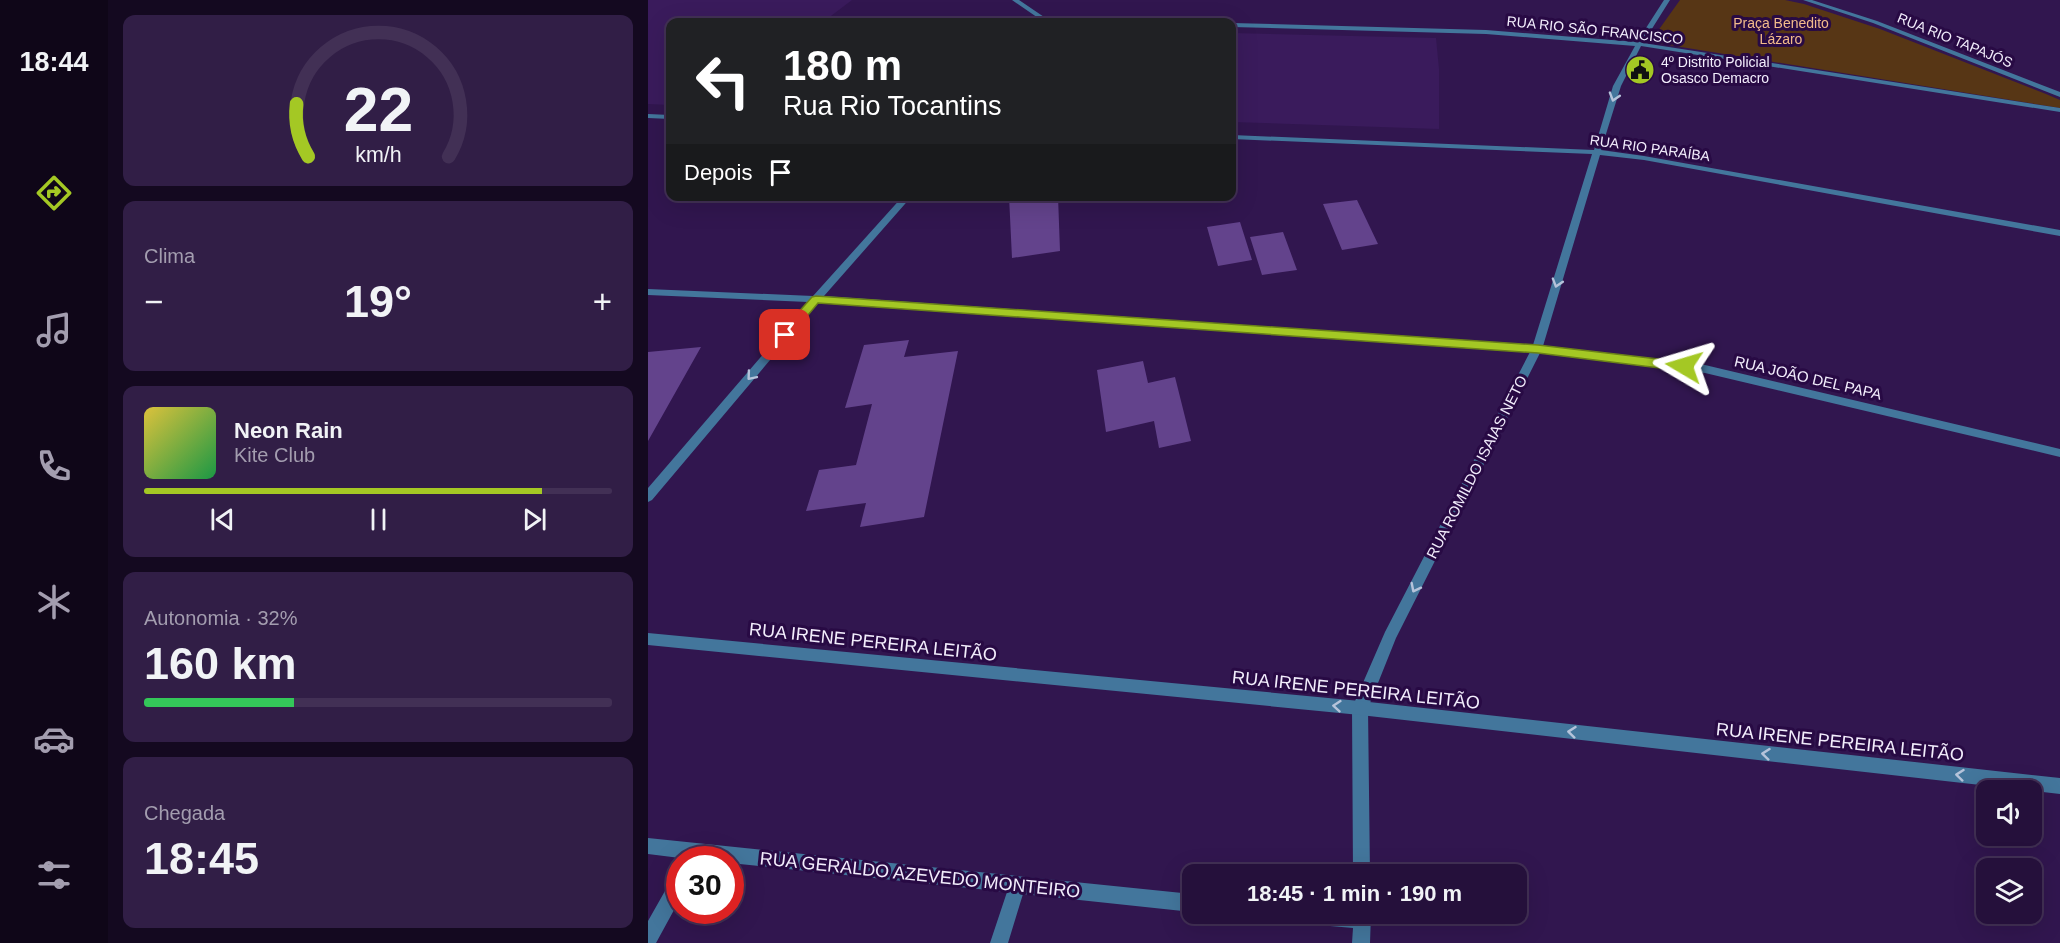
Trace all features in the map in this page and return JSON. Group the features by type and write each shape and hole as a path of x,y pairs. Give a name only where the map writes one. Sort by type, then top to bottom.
{"street":[{"path":"1016,0 1041,18"},
{"name":"RUA ROMILDO ISAIAS NETO","path":"1362,864 1360,708 1390,636 1538,349 1617,86 1639,44 1667,0"},
{"name":"RUA RIO TAPAJÓS","path":"1806,0 1875,22 2060,95"},
{"name":"RUA RIO SÃO FRANCISCO","path":"1236,25 1484,31 1639,44 2060,110"},
{"path":"648,116 666,117"},
{"name":"RUA RIO PARAÍBA","path":"1236,137 1596,152 1644,158 2060,233"},
{"path":"648,497 816,299 904,201"},
{"name":"RUA JOÃO DEL PAPA","path":"648,292 816,299 1538,349 1705,369 2060,453"},
{"name":"RUA IRENE PEREIRA LEITÃO","path":"648,639 1360,708 2060,786"},
{"name":"RUA GERALDO AZEVEDO MONTEIRO","path":"648,846 666,850"},
{"name":"RUA GERALDO AZEVEDO MONTEIRO","path":"744,860 1017,884 1182,902"},
{"path":"999,943 1017,884"},
{"path":"648,939 666,906"},
{"path":"1361,943 1362,924"}],"shaded area":[{"path":"648,0 852,0 828,18 666,18 666,105 648,104"},
{"path":"1236,33 1436,38 1439,69 1439,129 1236,122"}],"green space":[{"name":"Praça Benedito Lázaro","path":"1680,0 1785,0 1804,4 1880,29 2046,94 2060,100 2060,108 1650,42"}],"building":[{"path":"1357,200 1378,244 1342,250 1323,204"},
{"path":"1009,201 1058,201 1060,251 1012,258"},
{"path":"1240,222 1252,260 1218,266 1207,227"},
{"path":"1283,232 1297,270 1262,275 1250,237"},
{"path":"909,340 904,357 958,351 924,517 860,527 866,503 806,511 819,470 856,465 872,404 845,408 864,345"},
{"path":"701,347 648,441 648,352"},
{"path":"1143,361 1148,383 1175,377 1191,441 1159,448 1154,421 1106,432 1097,370"}],"place":[{"name":"4º Distrito Policial Osasco Demacro","path":"1640,70"}],"route":[{"path":"785,335 816,299 1538,349 1684,366"}]}
